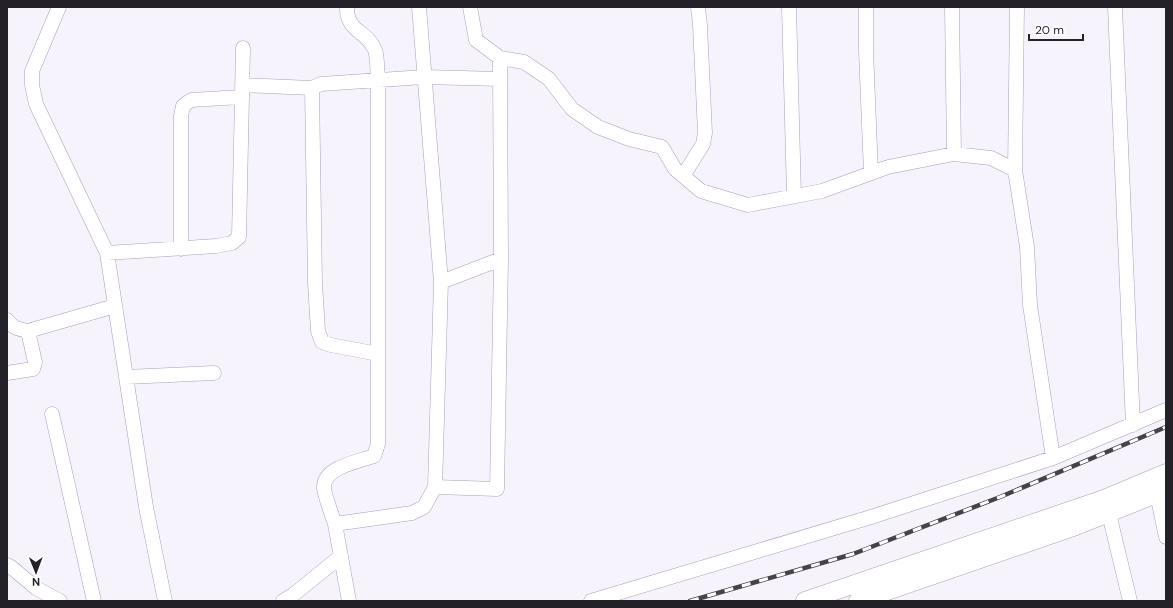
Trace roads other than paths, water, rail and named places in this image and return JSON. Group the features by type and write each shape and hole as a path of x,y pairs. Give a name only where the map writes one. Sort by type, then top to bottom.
{"street":[{"path":"59,7 32,71 32,85 36,104 107,253 146,507 165,601"},
{"path":"347,7 349,21 370,41 375,50 378,81 378,444 374,456 333,470 326,479 324,488 335,524 349,601"},
{"path":"335,524 412,513 424,507 435,487 441,282 419,7"},
{"path":"470,7 476,40 500,58 524,62 549,79 572,109 598,127 629,139 662,147 675,169 701,191 748,205 822,191 888,167 954,154 991,158 1015,170"},
{"path":"683,176 703,144 705,133 698,7"},
{"path":"788,7 794,196"},
{"path":"866,7 866,51 871,173"},
{"path":"952,7 954,154"},
{"path":"1017,7 1015,170 1027,247 1030,305 1053,458"},
{"path":"1115,7 1132,425"},
{"path":"107,253 216,246 232,243 239,237 243,48"},
{"path":"435,487 497,489 501,258 500,58"},
{"path":"181,249 181,116 183,106 191,100 241,91 312,88 321,84 424,78 500,79"},
{"path":"312,88 315,283 318,331 322,342 378,354"},
{"path":"441,282 501,258"},
{"path":"7,320 11,326 28,331 115,306"},
{"path":"7,372 33,369 35,362 28,331"},
{"path":"126,377 214,373"},
{"path":"591,601 871,517 1053,458 1166,410"},
{"path":"52,414 94,601"},
{"path":"805,601 1104,499 1166,473"},
{"path":"858,601 892,595 1109,514 1162,492 1166,537"},
{"path":"1109,514 1130,601"},
{"path":"283,601 293,595 341,556"},
{"path":"7,565 36,588 60,601"}],"railway":[{"path":"690,601 853,554 1000,497 1166,427"}]}
